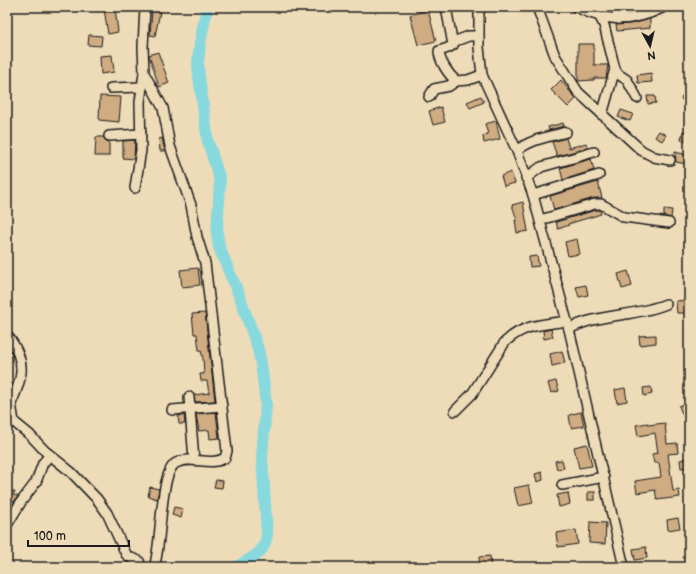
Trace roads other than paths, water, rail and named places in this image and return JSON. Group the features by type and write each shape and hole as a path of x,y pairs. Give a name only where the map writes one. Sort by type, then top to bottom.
{"street":[{"path":"135,188 141,150 145,7"},
{"path":"446,7 453,42 452,47 439,51 439,55 456,81"},
{"path":"479,7 478,36 482,75 516,151 533,195 568,325 589,422 604,477 624,567"},
{"path":"537,7 555,56 578,92 641,150 654,156 670,160"},
{"path":"576,7 600,17 619,19 635,18 662,8"},
{"path":"617,7 619,19"},
{"path":"600,17 604,25 615,69 618,74 627,80 637,98"},
{"path":"453,42 469,36 478,36"},
{"path":"602,115 615,69"},
{"path":"144,73 163,108 170,146 191,205 196,236 205,263 227,455 218,462 194,460 182,461 175,464 168,475 154,567"},
{"path":"429,97 434,89 449,86 456,81 468,80 482,75"},
{"path":"111,88 142,87"},
{"path":"516,151 522,146 533,141 566,132"},
{"path":"109,136 141,134"},
{"path":"526,178 542,167 594,152"},
{"path":"533,195 599,175"},
{"path":"540,220 595,204 601,204 624,217 669,223"},
{"path":"454,412 472,394 505,342 525,328 568,325 590,320 645,312 666,304"},
{"path":"7,335 19,354 22,365 19,385 7,413"},
{"path":"189,396 194,460"},
{"path":"12,403 11,421 30,434 50,455 71,472 97,500 107,513 126,554 129,557 139,561 141,567"},
{"path":"172,410 222,406"},
{"path":"7,525 21,502 36,482 43,463 50,455"},
{"path":"562,485 604,477"}],"waterway":[{"path":"207,7 198,63 208,142 220,180 217,233 219,247 241,300 258,349 266,404 262,457 267,535 260,551 237,567"}]}
